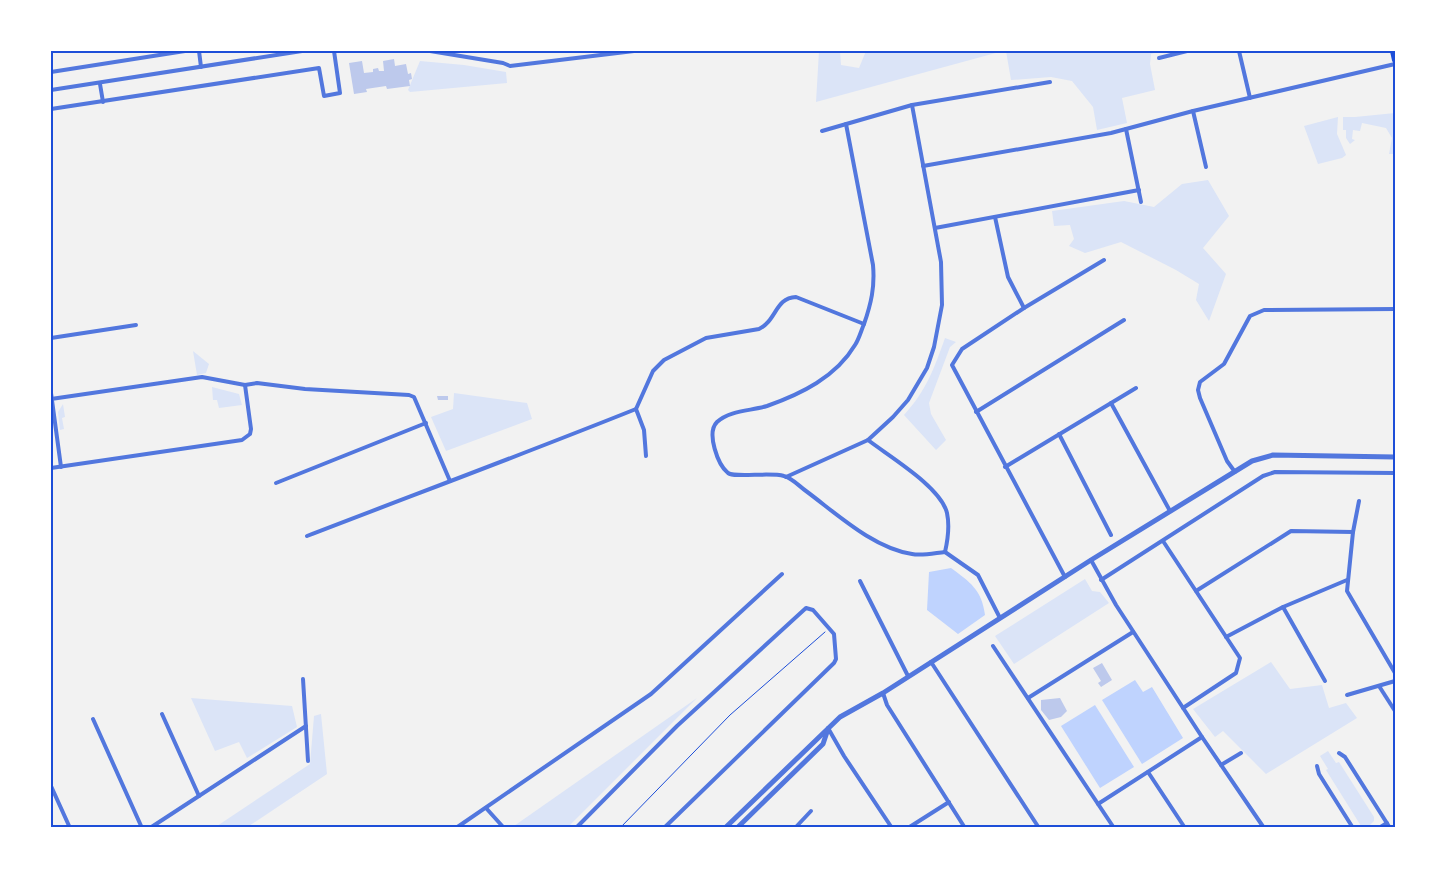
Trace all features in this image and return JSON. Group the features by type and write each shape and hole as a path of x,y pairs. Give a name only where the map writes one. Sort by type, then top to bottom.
{"main road":[{"path":"1393,51 1395,60"}],"street":[{"path":"51,72 185,51"},
{"path":"199,51 201,67"},
{"path":"51,90 100,84 302,51"},
{"path":"51,109 319,68 324,96 340,93 334,51"},
{"path":"430,51 503,63 510,66 634,51"},
{"path":"1159,58 1187,51"},
{"path":"1240,51 1250,98"},
{"path":"923,166 1111,133 1193,111 1395,64"},
{"path":"822,131 912,106 1050,82"},
{"path":"100,84 103,102"},
{"path":"786,477 868,440 908,400 926,368 934,347 942,305 941,262 912,106"},
{"path":"1193,111 1206,167"},
{"path":"846,124 873,265 873,293 856,344 835,370 800,393 765,406 724,417 716,423 712,430 712,439 723,468 730,475 771,474 786,477 871,538 894,550 914,555 945,552 978,575 1000,618"},
{"path":"1126,129 1141,202"},
{"path":"935,228 1139,190"},
{"path":"995,217 1008,277 1024,308"},
{"path":"1065,577 952,365 962,349 1024,308 1104,260"},
{"path":"307,536 450,480 492,467 636,409 658,364 706,338 759,329 767,325 783,300 788,297 796,297 864,324"},
{"path":"1235,472 1228,461 1198,390 1200,382 1224,364 1250,316 1264,310 1395,310"},
{"path":"976,412 1124,320"},
{"path":"51,338 136,325"},
{"path":"52,399 202,377 245,385 256,383 305,389 409,395 414,397 450,480"},
{"path":"51,468 242,440 250,434 252,429 245,385"},
{"path":"1005,467 1136,388"},
{"path":"51,393 62,467"},
{"path":"1111,403 1170,511"},
{"path":"636,409 644,430 646,456"},
{"path":"276,483 426,422"},
{"path":"1059,434 1111,535"},
{"path":"868,440 931,488 942,500 947,513 949,532 945,552"},
{"path":"725,828 840,716 883,693 1091,560 1252,461 1274,455 1395,457"},
{"path":"1101,580 1263,476 1275,472 1395,473"},
{"path":"1359,501 1353,532 1347,591 1395,673"},
{"path":"1196,591 1291,531 1353,532"},
{"path":"1163,541 1240,658 1236,673 1183,708"},
{"path":"1091,560 1133,632 1264,828"},
{"path":"456,828 651,694 782,574"},
{"path":"1226,637 1283,607 1348,580"},
{"path":"860,581 908,676"},
{"path":"1283,607 1325,681"},
{"path":"576,828 677,726 806,608 812,610 834,634 836,659 831,668 664,828"},
{"path":"1028,698 1133,632"},
{"path":"993,646 1114,828"},
{"path":"931,662 1039,828"},
{"path":"303,679 308,761"},
{"path":"1347,695 1395,682"},
{"path":"1379,686 1395,711"},
{"path":"883,693 887,705 965,828"},
{"path":"162,714 199,796"},
{"path":"93,719 142,828"},
{"path":"150,828 306,726"},
{"path":"737,828 822,744 828,728"},
{"path":"828,728 844,756 892,828"},
{"path":"1098,804 1202,737"},
{"path":"1221,765 1241,753"},
{"path":"1338,753 1345,757 1390,828"},
{"path":"1317,766 1319,774 1353,828"},
{"path":"1148,772 1185,828"},
{"path":"51,786 70,828"},
{"path":"908,828 949,802"},
{"path":"486,808 504,828"},
{"path":"795,828 811,812"},
{"path":"1379,828 1387,823"}],"path":[{"path":"620,828 730,715 829,628"}],"shaded area":[{"path":"819,51 840,51 841,65 859,68 866,51 1003,51 816,102"},
{"path":"1006,51 1162,51 1151,54 1150,64 1155,90 1122,98 1127,123 1097,130 1093,107 1072,81 1051,77 1011,80"},
{"path":"420,61 464,65 506,72 507,83 410,92 408,90"},
{"path":"1395,113 1395,154 1389,154 1392,138 1386,128 1362,123 1360,131 1353,130 1352,139 1355,140 1350,144 1346,138 1346,130 1343,130 1343,117"},
{"path":"1338,117 1337,134 1346,155 1342,158 1318,164 1304,126"},
{"path":"1208,180 1229,216 1203,248 1226,274 1209,321 1196,300 1199,284 1121,242 1085,253 1069,246 1074,239 1070,225 1054,226 1052,211 1124,201 1154,207 1182,184"},
{"path":"945,338 956,342 950,347 929,403 931,414 946,440 936,450 904,415 929,379"},
{"path":"193,351 209,364 206,373 197,375"},
{"path":"212,387 239,394 242,405 219,408 217,400 213,400"},
{"path":"454,393 527,403 532,419 446,451 431,417 453,409"},
{"path":"63,404 65,417 62,418 64,429 60,430 58,412"},
{"path":"1085,579 1092,591 1100,592 1109,603 1014,664 995,636"},
{"path":"1271,662 1290,689 1322,685 1329,708 1346,703 1357,718 1266,774 1223,731 1215,737 1193,709"},
{"path":"191,698 292,706 297,727 247,758 239,742 215,751"},
{"path":"697,698 567,828 515,828 514,826"},
{"path":"321,714 327,774 246,828 214,828 310,764 314,716"},
{"path":"1328,751 1336,763 1339,762 1374,817 1374,821 1370,825 1361,826 1326,770 1328,769 1320,756"}],"water":[{"path":"951,568 974,587 981,599 985,615 958,634 927,610 929,572"},
{"path":"1135,680 1143,692 1152,687 1183,738 1142,764 1102,700"},
{"path":"1095,705 1134,767 1100,788 1061,726"}],"building":[{"path":"394,59 395,66 406,64 408,74 411,73 410,86 387,89 386,86 366,89 367,92 354,94 349,63 362,61 364,73 373,72 373,69 378,68 379,71 384,71 383,61"},
{"path":"437,396 448,396 448,400 438,400"},
{"path":"1102,663 1112,680 1101,687 1098,683 1101,681 1093,668"},
{"path":"1060,698 1067,711 1061,717 1049,720 1041,710 1041,700"}]}
